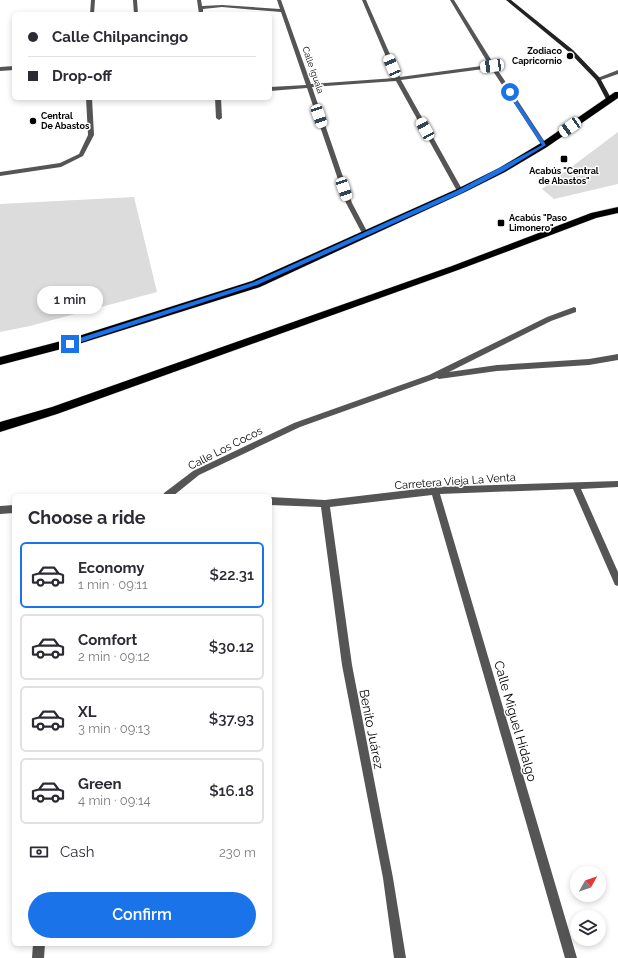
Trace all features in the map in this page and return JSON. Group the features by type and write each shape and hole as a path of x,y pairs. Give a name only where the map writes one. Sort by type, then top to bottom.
{"highway":[{"path":"0,361 70,344 256,284 460,191 544,145 618,94"},
{"path":"0,427 53,411 455,268 594,215 618,210"}],"street":[{"path":"92,12 93,0"},
{"path":"135,0 136,12"},
{"path":"199,0 201,12"},
{"name":"Calle Iguala","path":"279,0 349,204 366,235"},
{"path":"364,0 398,79 460,191"},
{"path":"452,0 492,66 544,145"},
{"path":"508,0 571,51 598,80 609,100"},
{"path":"200,8 222,6 283,10"},
{"path":"272,90 398,79 492,66"},
{"path":"0,69 12,68"},
{"path":"598,80 618,72"},
{"path":"0,174 61,165 81,155 91,135 90,100"},
{"path":"218,100 219,118"},
{"path":"432,377 549,319 574,310"},
{"path":"432,377 497,368 589,362 618,357"},
{"name":"Calle Los Cocos","path":"170,494 196,473 297,425 432,377"},
{"name":"Carretera Vieja La Venta","path":"272,502 325,504 435,491 618,484"},
{"path":"576,486 618,582"},
{"name":"Calle Miguel Hidalgo","path":"435,491 571,958"},
{"name":"Benito Juárez","path":"325,504 347,665 388,878 400,958"},
{"path":"0,510 12,509"},
{"path":"38,958 39,946"}],"shaded area":[{"path":"618,132 618,184 554,199 542,189"},
{"path":"134,197 157,292 30,326 0,332 0,204"}],"place":[{"name":"Zodiaco Capricornio","path":"570,56"},
{"name":"Central De Abastos","path":"33,121"},
{"name":"Acabús \"Central de Abastos\"","path":"564,159"},
{"name":"Acabús \"Paso Limonero\"","path":"501,223"}],"route":[{"path":"70,344 256,284 366,235 502,170 544,145 510,92"}]}
